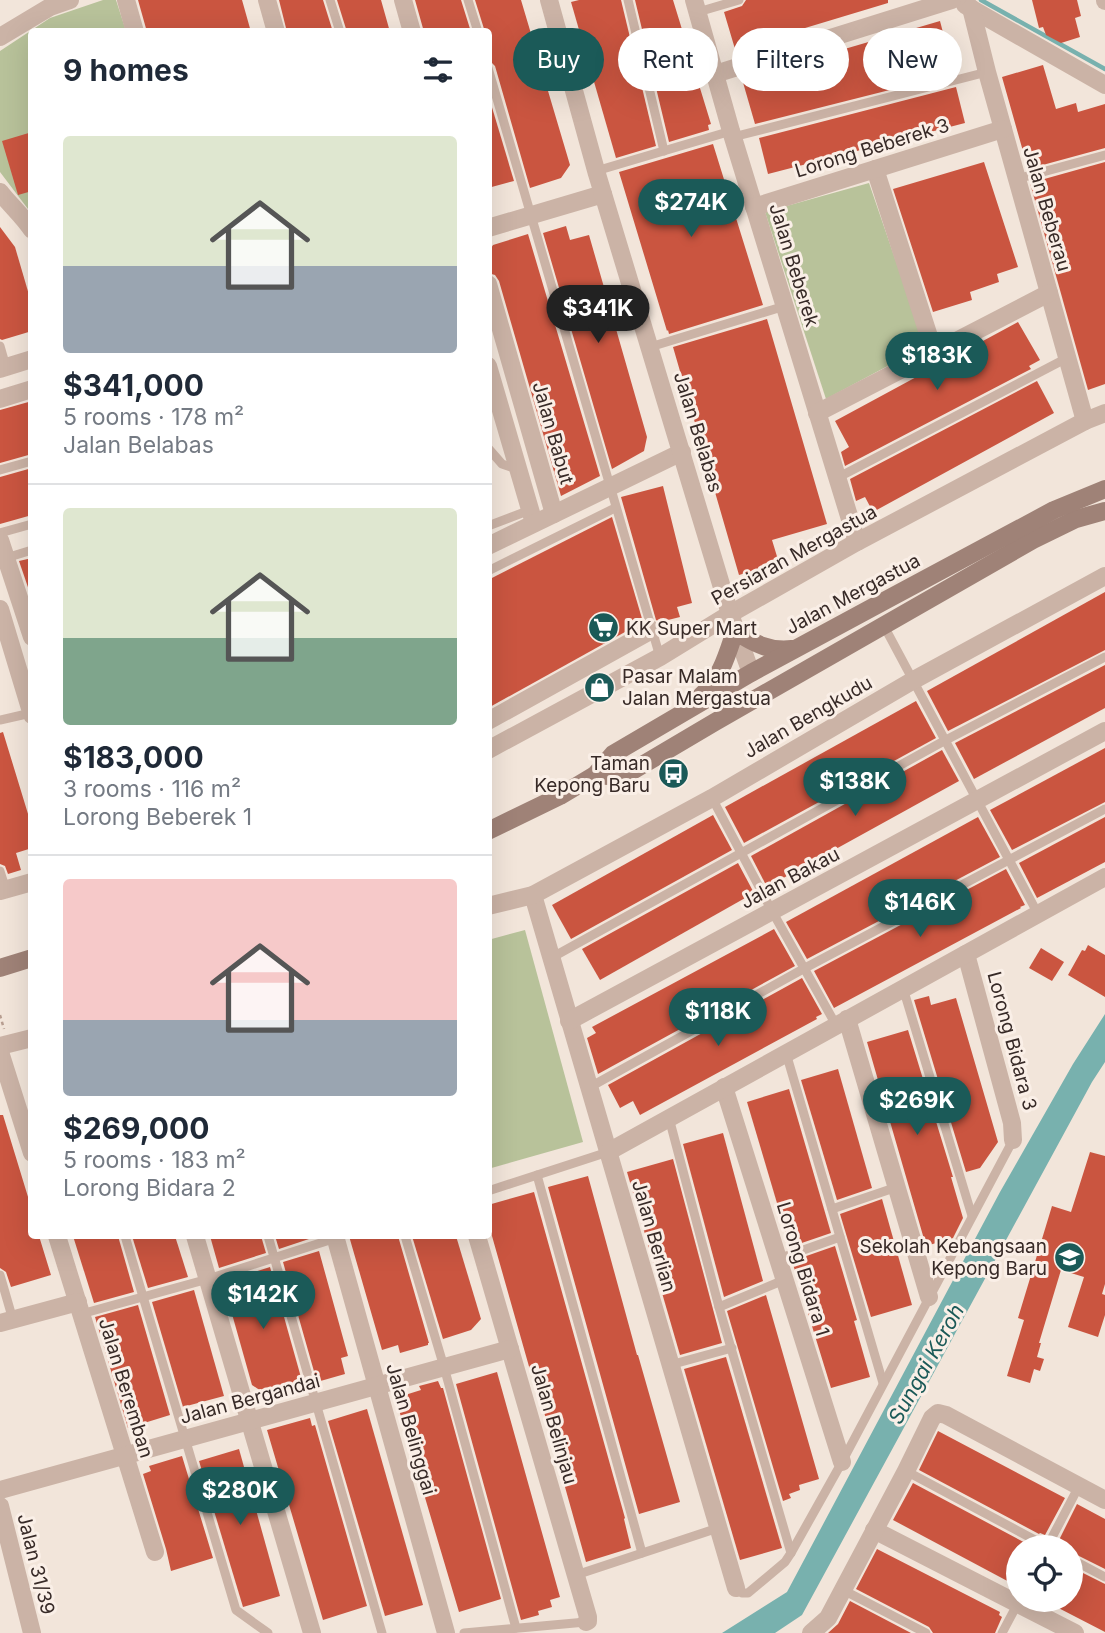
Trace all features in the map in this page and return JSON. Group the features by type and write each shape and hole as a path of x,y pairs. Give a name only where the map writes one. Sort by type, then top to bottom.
{"main road":[{"name":"Jalan Mergastua","path":"492,829 596,775 613,754 751,673 1054,510 1105,489"},
{"name":"Jalan Mergastua","path":"596,775 622,777 1033,540 1076,519 1105,511"},
{"path":"732,622 750,641 761,646 796,649"},
{"path":"685,711 719,676 732,622"},
{"path":"715,722 741,693 751,673 774,680 788,680"},
{"path":"0,968 28,959"}],"street":[{"path":"0,37 49,4 70,0"},
{"path":"126,0 134,28"},
{"path":"267,0 275,28"},
{"path":"403,0 411,28"},
{"name":"Jalan Belabas","path":"549,0 596,171 732,622 751,673"},
{"path":"718,73 960,3 1105,85"},
{"name":"Jalan Beberau","path":"960,3 987,72 1085,421"},
{"name":"Jalan Beberek","path":"696,6 702,28"},
{"name":"Jalan Beberek","path":"718,85 857,542"},
{"name":"Lorong Beberek 3","path":"754,207 1003,130"},
{"path":"875,169 934,352"},
{"path":"0,192 12,208 28,221"},
{"path":"492,227 603,194"},
{"path":"817,413 1049,293"},
{"name":"Jalan Babut","path":"492,298 554,514"},
{"path":"3,368 28,360"},
{"path":"0,398 28,390"},
{"path":"492,391 495,412 519,469 532,517"},
{"name":"Persiaran Mergastua","path":"492,748 660,657 732,622 857,542 1085,421 1105,413"},
{"path":"492,543 532,517 554,514 682,452"},
{"path":"0,540 28,624"},
{"name":"Jalan Bengkudu","path":"492,905 533,895 712,798 912,681 1105,576"},
{"path":"0,609 28,703"},
{"path":"492,719 652,630"},
{"name":"Jalan Bakau","path":"569,1021 1105,731"},
{"path":"608,1152 1105,877"},
{"path":"3,890 28,883"},
{"name":"Jalan Berlian","path":"533,895 736,1588"},
{"name":"Lorong Bidara 3","path":"966,954 1012,1123 1013,1140"},
{"path":"841,1022 897,1187 929,1297"},
{"path":"0,1046 28,1039"},
{"path":"0,1052 25,1111 28,1129"},
{"name":"Lorong Bidara 1","path":"724,1087 842,1462"},
{"name":"Jalan Beremban","path":"58,1239 155,1552"},
{"path":"196,1239 312,1633"},
{"name":"Jalan Belinggai","path":"337,1239 446,1633"},
{"name":"Jalan Belinjau","path":"478,1239 576,1574 588,1617 586,1622"},
{"path":"7,1321 80,1308"},
{"name":"Jalan Bergandai","path":"0,1490 510,1349"},
{"path":"811,1633 828,1618 932,1418 938,1413 1105,1500"},
{"name":"Jalan 31/39","path":"0,1506 32,1633"},
{"path":"874,1530 1006,1596"},
{"path":"1036,1612 1075,1633"}],"lane":[{"path":"330,0 339,28"},
{"path":"468,0 477,28"},
{"path":"628,0 664,151"},
{"path":"696,6 739,0"},
{"path":"596,171 664,151 987,72"},
{"path":"492,81 660,657"},
{"path":"1017,179 1105,155"},
{"path":"650,347 785,306"},
{"path":"0,346 3,368"},
{"path":"837,478 1068,358"},
{"path":"492,453 502,464 519,469"},
{"path":"0,470 28,462"},
{"path":"492,569 615,508"},
{"path":"492,525 532,517"},
{"path":"0,533 28,525"},
{"path":"6,558 28,551"},
{"path":"884,626 1038,914"},
{"path":"551,958 944,741 1105,657"},
{"path":"0,720 28,714"},
{"path":"712,798 772,911 841,1022"},
{"path":"590,1087 805,968 1105,809"},
{"path":"0,871 3,890"},
{"path":"903,988 972,1216"},
{"path":"786,1053 883,1383"},
{"path":"669,1118 719,1307 791,1553"},
{"path":"736,1588 748,1593 785,1562 791,1553 1013,1140"},
{"path":"492,1190 608,1152"},
{"path":"537,1175 642,1553"},
{"path":"832,1209 897,1187"},
{"path":"778,1259 840,1237"},
{"path":"126,1239 236,1610 268,1633"},
{"path":"269,1239 382,1633"},
{"path":"80,1308 144,1296 208,1279 330,1239"},
{"path":"406,1239 516,1629"},
{"path":"0,1275 7,1321"},
{"path":"719,1307 784,1280"},
{"path":"670,1365 732,1348"},
{"path":"906,1471 1025,1535"},
{"path":"1053,1535 1079,1486"},
{"path":"576,1574 718,1528"},
{"path":"1083,1565 1105,1577"},
{"path":"843,1590 926,1633"},
{"path":"1002,1633 1013,1612"},
{"path":"464,1633 586,1622"}],"green space":[{"path":"103,0 116,0 125,28 35,28 50,18"},
{"path":"28,33 28,209 0,172 0,51"},
{"path":"869,183 925,346 826,399 765,212"},
{"path":"525,930 583,1142 492,1168 492,939"}],"water":[{"name":"Sungai Keroh","path":"1105,1014 1105,1062 802,1615 775,1633 722,1633 787,1592 1000,1192 1073,1064"}],"building":[{"path":"138,0 242,0 250,28 146,28"},
{"path":"279,0 323,0 332,28 286,28"},
{"path":"337,0 381,0 389,28 346,28"},
{"path":"415,0 461,0 470,28 423,28"},
{"path":"475,0 521,0 529,28 513,28 513,91 548,91 570,165 561,178 530,188 492,63 492,28 484,28"},
{"path":"621,0 628,28 618,28 618,91 643,91 656,146 616,158 597,91 604,91 604,28 578,28 571,2"},
{"path":"635,0 673,0 682,28 642,28"},
{"path":"746,0 888,0 888,3 805,28 732,28 732,39 724,12 742,6"},
{"path":"1032,0 1077,0 1081,16 1075,18 1080,37 1061,43 1046,35 1043,27 1039,28"},
{"path":"940,21 942,28 916,28"},
{"path":"863,44 863,91 886,91 755,124 745,91 849,91 849,48"},
{"path":"1043,65 1056,109 1076,103 1078,112 1105,104 1105,148 1028,169 1002,77"},
{"path":"657,91 701,91 711,124 708,125 709,130 669,142"},
{"path":"941,91 957,91 965,123 768,174 759,138"},
{"path":"492,107 514,181 492,187"},
{"path":"28,133 28,192 18,195 2,141"},
{"path":"713,144 763,305 669,334 619,172"},
{"path":"984,162 1018,267 997,274 999,282 970,292 972,300 933,312 893,189"},
{"path":"1105,162 1105,384 1088,390 1030,183"},
{"path":"566,226 570,240 589,235 647,437 644,451 612,469 543,233"},
{"path":"0,227 15,247 28,291 28,332 0,339"},
{"path":"528,234 600,476 561,496 499,281 492,274 493,245"},
{"path":"767,319 827,524 772,540 779,563 739,575 673,347"},
{"path":"1018,322 1040,360 1029,366 1031,369 845,466 841,452 849,447 835,421"},
{"path":"1037,381 1054,413 873,512 865,497 856,501 850,479"},
{"path":"28,402 28,455 0,463 0,410"},
{"path":"28,469 28,516 0,524 0,477"},
{"path":"663,486 692,603 677,607 680,617 660,622 656,620 621,497"},
{"path":"612,517 643,622 492,706 492,578"},
{"path":"28,559 28,587 19,561"},
{"path":"1105,592 1105,650 948,731 927,691"},
{"path":"1105,665 1105,708 974,779 955,743"},
{"path":"916,701 936,738 744,843 725,807"},
{"path":"3,732 28,814 28,849 16,853 21,870 8,874 5,866 0,864 0,733"},
{"path":"1105,748 1105,802 1012,850 990,810"},
{"path":"942,750 959,781 767,887 751,856"},
{"path":"713,815 732,850 571,939 552,905"},
{"path":"978,817 1000,857 807,959 786,922"},
{"path":"1105,817 1105,862 1037,898 1019,863"},
{"path":"738,863 754,893 600,980 582,949"},
{"path":"1006,869 1025,905 834,1008 814,971"},
{"path":"774,929 795,966 598,1074 587,1038 596,1033 592,1027"},
{"path":"1088,945 1105,955 1105,997 1068,975 1082,950 1085,951"},
{"path":"1041,948 1064,962 1052,981 1029,968"},
{"path":"802,978 822,1014 816,1017 817,1019 640,1115 633,1101 620,1108 608,1085"},
{"path":"929,996 931,1005 956,998 998,1142 980,1168 966,1172 914,1000"},
{"path":"908,1030 963,1218 953,1238 926,1246 867,1042"},
{"path":"838,1069 872,1188 837,1200 801,1080"},
{"path":"789,1089 831,1233 790,1247 747,1102"},
{"path":"0,1115 3,1115 28,1197 28,1239 40,1239 51,1275 11,1287 6,1272 0,1268"},
{"path":"723,1133 763,1281 724,1297 683,1144"},
{"path":"1090,1152 1105,1156 1105,1284 1102,1294 1105,1295 1105,1315 1098,1337 1068,1327 1084,1277 1061,1270 1039,1343 1037,1357 1044,1359 1040,1371 1034,1369 1030,1383 1007,1376 1024,1320 1018,1318 1052,1206 1071,1212"},
{"path":"673,1159 722,1343 680,1355 627,1172"},
{"path":"588,1176 680,1502 639,1514 548,1187"},
{"path":"534,1192 631,1548 586,1562 492,1236 492,1204"},
{"path":"882,1199 912,1305 871,1317 840,1214"},
{"path":"74,1239 119,1239 134,1292 94,1303"},
{"path":"133,1239 176,1239 188,1277 148,1288"},
{"path":"211,1239 262,1239 266,1253 219,1268"},
{"path":"276,1239 309,1239 279,1249"},
{"path":"350,1239 399,1239 429,1343 400,1353 398,1345 382,1350"},
{"path":"413,1239 457,1239 481,1319 471,1330 443,1339"},
{"path":"835,1246 857,1320 854,1321 870,1377 831,1388 792,1261"},
{"path":"319,1251 348,1356 341,1358 345,1374 317,1382 283,1262"},
{"path":"270,1267 302,1381 264,1393 252,1385 223,1282"},
{"path":"194,1290 224,1396 183,1407 152,1302"},
{"path":"766,1295 819,1479 799,1485 800,1490 789,1494 791,1498 783,1501 727,1311"},
{"path":"138,1305 170,1415 128,1428 95,1317"},
{"path":"726,1357 782,1548 740,1560 684,1369"},
{"path":"497,1372 560,1597 550,1600 552,1607 538,1611 539,1615 521,1620 456,1384"},
{"path":"438,1381 443,1388 501,1599 459,1612 396,1400 421,1390 419,1386"},
{"path":"367,1409 423,1605 385,1616 328,1421"},
{"path":"310,1418 312,1426 315,1425 367,1606 323,1620 267,1430"},
{"path":"938,1431 1065,1498 1045,1535 1039,1534 919,1470"},
{"path":"239,1449 280,1596 243,1607 199,1461"},
{"path":"182,1456 213,1558 171,1571 143,1474 151,1471 149,1466"},
{"path":"913,1483 1010,1535 1006,1535 1006,1580 893,1520"},
{"path":"1077,1504 1105,1519 1105,1569 1083,1558 1083,1535 1062,1535"},
{"path":"877,1549 1000,1612 1002,1617 995,1633 933,1633 929,1627 856,1589"},
{"path":"1083,1573 1105,1584 1105,1632 1066,1612 1083,1612"},
{"path":"850,1601 911,1633 828,1633 838,1624"}],"waterway":[{"path":"981,0 1105,69"}],"place":[{"name":"KK Super Mart","path":"603,628"},
{"name":"Pasar Malam Jalan Mergastua","path":"599,687"},
{"name":"Taman Kepong Baru","path":"673,774"},
{"name":"Sekolah Kebangsaan Kepong Baru","path":"1070,1257"}]}
